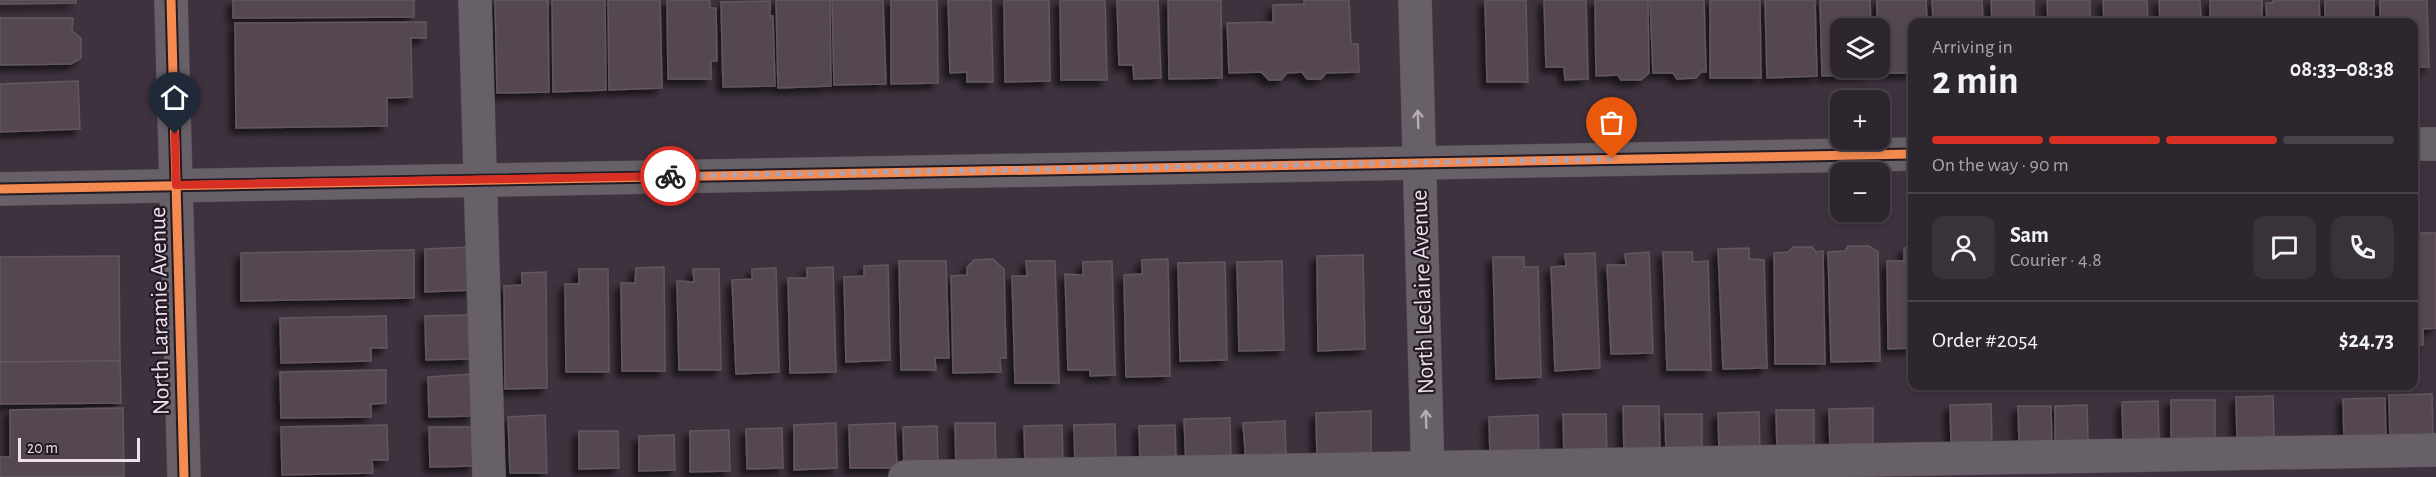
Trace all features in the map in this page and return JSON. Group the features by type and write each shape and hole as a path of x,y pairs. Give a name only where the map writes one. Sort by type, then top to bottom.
{"street":[{"name":"North Laramie Avenue","path":"171,0 184,477"},
{"path":"475,0 489,477"},
{"name":"North Leclaire Avenue","path":"1414,0 1427,472"},
{"path":"2418,144 2436,144"},
{"path":"0,189 1908,153"},
{"path":"906,477 1427,472 2436,450"}],"building":[{"path":"0,0 76,0 76,3 0,4"},
{"path":"233,0 414,0 414,17 233,18"},
{"path":"495,0 548,0 549,92 497,93"},
{"path":"552,0 605,0 606,90 553,92"},
{"path":"608,0 660,0 662,88 609,90"},
{"path":"667,0 710,0 710,8 716,8 717,61 711,61 711,79 668,79"},
{"path":"776,0 830,0 831,86 778,88"},
{"path":"832,0 883,0 886,84 834,85"},
{"path":"891,0 937,0 938,83 891,84"},
{"path":"948,0 991,0 993,82 967,82 967,72 950,73"},
{"path":"1004,0 1049,0 1050,81 1005,82"},
{"path":"1060,0 1105,0 1107,80 1061,80"},
{"path":"1117,0 1158,0 1161,78 1134,79 1133,65 1119,65"},
{"path":"1168,0 1221,0 1222,78 1169,79"},
{"path":"1304,0 1349,0 1351,44 1358,44 1359,72 1326,73 1321,79 1307,79 1302,72 1287,73 1281,80 1269,80 1261,72 1229,73 1227,23 1273,22 1273,5 1304,4"},
{"path":"1485,0 1526,0 1528,82 1487,82"},
{"path":"1544,0 1586,0 1588,79 1565,80 1564,67 1546,67"},
{"path":"1595,0 1648,0 1649,73 1641,80 1621,80 1618,75 1596,76"},
{"path":"1650,0 1704,0 1706,72 1701,72 1696,78 1677,79 1673,73 1653,73"},
{"path":"1710,0 1760,0 1761,78 1710,78"},
{"path":"1765,0 1815,0 1817,76 1767,78"},
{"path":"1820,0 1870,0 1871,18 1830,18 1830,76 1822,76"},
{"path":"1877,0 1926,0 1927,18 1908,18 1908,73 1890,73 1890,18 1877,18"},
{"path":"1932,0 1982,0 1983,18 1933,18"},
{"path":"1991,0 2034,0 2034,18 1992,18"},
{"path":"2047,0 2090,0 2090,18 2048,18"},
{"path":"2103,0 2147,0 2148,18 2104,18"},
{"path":"2159,0 2200,0 2201,18 2160,18"},
{"path":"2210,0 2262,0 2262,18 2210,18"},
{"path":"2273,0 2319,0 2320,18 2267,18 2266,3 2273,3"},
{"path":"2325,0 2374,0 2374,18 2325,18"},
{"path":"2380,0 2427,0 2429,67 2418,67 2418,18 2380,18"},
{"path":"770,1 770,16 773,16 775,86 723,87 721,2"},
{"path":"0,18 73,18 72,31 81,38 81,58 71,64 0,65"},
{"path":"426,22 426,38 411,38 412,97 387,98 387,126 236,128 235,23"},
{"path":"78,81 80,129 0,132 0,84"},
{"path":"2418,233 2436,233 2436,328 2423,329 2423,345 2418,346"},
{"path":"1848,246 1869,246 1878,252 1880,361 1831,362 1828,252 1845,251"},
{"path":"470,247 471,290 425,292 425,249"},
{"path":"1793,247 1812,247 1816,252 1823,251 1825,364 1775,364 1774,253 1788,252"},
{"path":"1749,248 1749,259 1764,260 1767,368 1723,369 1718,249"},
{"path":"1904,248 1908,248 1908,348 1888,349 1887,261 1904,261"},
{"path":"414,250 414,298 241,301 241,253"},
{"path":"1649,252 1653,353 1611,354 1607,265 1626,265 1625,254"},
{"path":"1663,252 1692,252 1693,262 1708,261 1711,370 1667,370"},
{"path":"1595,253 1600,368 1555,371 1551,267 1566,266 1565,254"},
{"path":"1363,255 1365,349 1318,351 1317,256"},
{"path":"119,256 120,361 0,362 0,257"},
{"path":"1493,257 1524,257 1524,267 1538,267 1541,377 1496,379"},
{"path":"993,259 1004,269 1006,358 1000,358 1001,372 953,373 951,276 967,275 967,267 974,260"},
{"path":"1168,259 1170,376 1126,377 1124,275 1142,274 1142,260"},
{"path":"899,261 946,261 949,358 935,358 936,370 901,370"},
{"path":"1026,261 1055,261 1059,383 1015,383 1012,276 1027,276"},
{"path":"1112,261 1115,375 1090,376 1090,370 1068,370 1065,274 1083,275 1083,262"},
{"path":"1282,261 1284,350 1239,351 1237,262"},
{"path":"1225,262 1227,360 1180,361 1178,263"},
{"path":"888,265 890,360 846,362 844,277 864,276 864,266"},
{"path":"664,267 665,371 622,371 621,283 635,283 636,268"},
{"path":"833,267 836,372 790,373 788,278 807,278 807,268"},
{"path":"776,268 779,372 736,374 732,280 752,279 752,269"},
{"path":"579,269 608,269 609,372 566,372 565,284 579,284"},
{"path":"693,269 719,269 721,370 679,370 677,281 694,282"},
{"path":"546,272 547,388 505,389 504,286 522,285 522,273"},
{"path":"469,315 470,359 426,360 425,316"},
{"path":"386,316 387,348 371,348 371,361 281,363 280,318"},
{"path":"120,361 121,403 0,404 0,362"},
{"path":"386,370 386,403 371,404 371,417 281,418 280,372"},
{"path":"472,374 473,416 429,417 428,377"},
{"path":"2432,394 2433,439 2390,440 2389,395"},
{"path":"2273,396 2274,438 2237,439 2236,397"},
{"path":"2385,398 2386,442 2344,442 2343,399"},
{"path":"2171,400 2215,400 2215,443 2171,444"},
{"path":"2158,401 2159,442 2123,442 2122,402"},
{"path":"1991,404 1992,442 1951,442 1950,405"},
{"path":"2087,405 2088,440 2055,441 2055,406"},
{"path":"1623,406 1659,406 1660,454 1624,455"},
{"path":"2018,406 2051,406 2052,443 2019,444"},
{"path":"123,408 124,477 0,477 0,457 10,457 10,410"},
{"path":"1873,408 1873,448 1830,449 1829,409"},
{"path":"1776,410 1814,410 1814,449 1777,450"},
{"path":"1371,411 1371,457 1317,458 1316,413"},
{"path":"1759,412 1760,452 1719,453 1718,413"},
{"path":"1563,414 1606,414 1607,456 1564,457"},
{"path":"1665,414 1702,414 1702,453 1666,453"},
{"path":"545,415 547,473 510,473 508,417"},
{"path":"1538,415 1539,457 1490,457 1489,417"},
{"path":"1230,418 1231,463 1186,464 1184,419"},
{"path":"1285,421 1286,463 1246,464 1243,423"},
{"path":"836,423 837,468 794,470 794,425"},
{"path":"895,423 897,468 850,468 849,425"},
{"path":"955,423 995,423 996,467 956,468"},
{"path":"1115,424 1116,465 1075,466 1074,425"},
{"path":"387,425 388,460 372,460 373,473 282,475 281,427"},
{"path":"1062,425 1063,464 1025,465 1024,426"},
{"path":"1175,425 1176,461 1140,462 1139,426"},
{"path":"937,426 938,466 904,467 903,427"},
{"path":"429,427 474,427 474,466 430,467"},
{"path":"782,428 783,468 747,469 746,429"},
{"path":"729,430 730,471 690,472 690,431"},
{"path":"579,431 618,431 619,468 579,469"},
{"path":"674,435 675,470 639,471 639,436"}],"cycle path":[{"path":"171,0 184,477"},
{"path":"0,189 1908,154"}],"way so far":[{"path":"670,176 1612,159"}],"route":[{"path":"175,134 176,185 670,176"}]}
